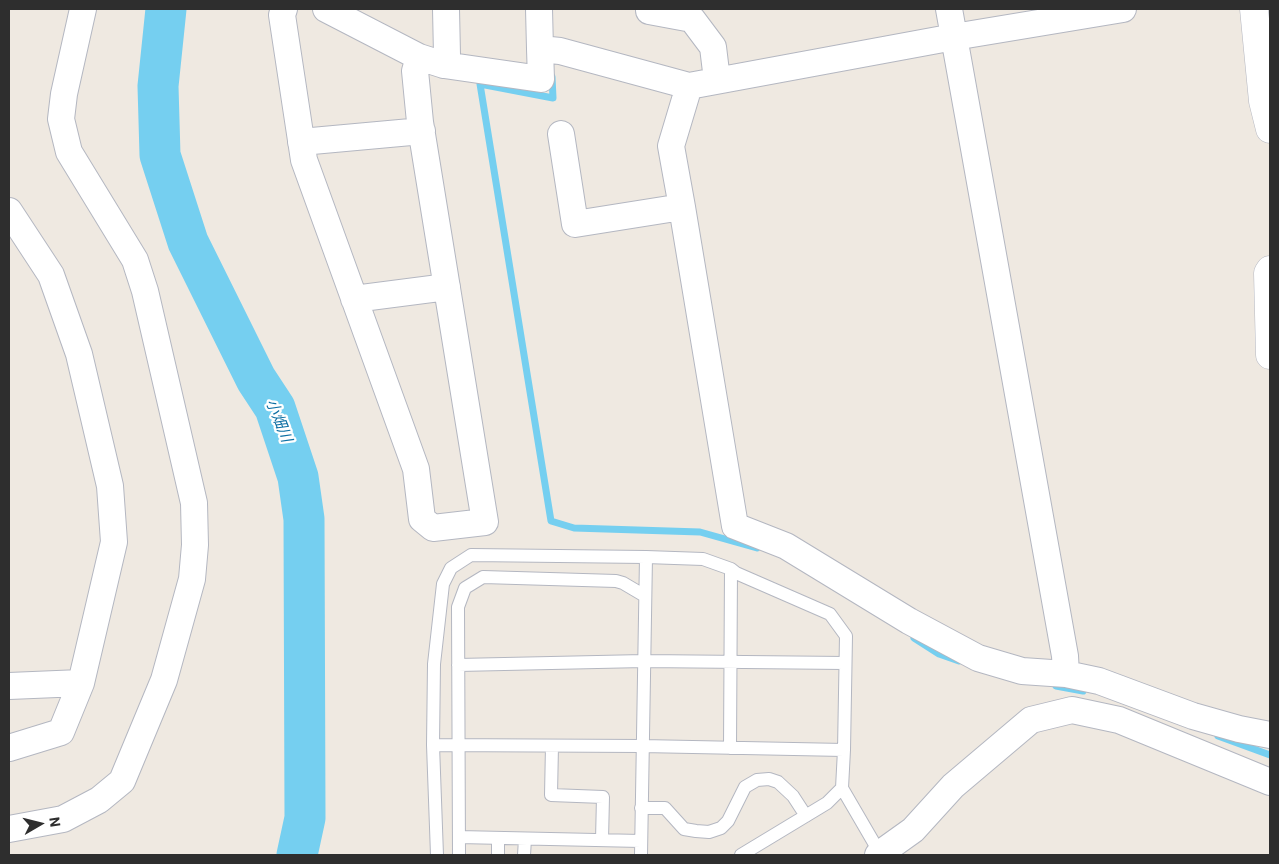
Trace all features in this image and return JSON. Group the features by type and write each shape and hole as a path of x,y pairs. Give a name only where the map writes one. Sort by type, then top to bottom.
{"main road":[{"path":"1254,9 1263,101 1270,129"},
{"path":"1270,270 1268,272 1270,355"}],"street":[{"path":"9,829 63,819 99,800 122,781 164,680 192,579 195,545 194,503 145,291 135,260 69,152 61,119 64,94 83,9"},
{"path":"284,9 282,14 304,160 416,469 422,519 433,528 485,522 422,131 415,72 419,57"},
{"path":"444,65 447,56 446,9"},
{"path":"334,11 419,57 444,65 541,79 540,9"},
{"path":"649,9 649,11 692,20 713,47 717,80"},
{"path":"949,9 1065,656 1066,674"},
{"path":"540,49 560,51 689,86 954,37 1124,9"},
{"path":"689,86 671,146 735,526 786,546 909,621 978,658 1022,671 1066,674 1099,681 1193,716 1239,729 1270,734"},
{"path":"301,142 422,131"},
{"path":"560,134 575,224 682,207"},
{"path":"9,211 50,275 79,354 110,486 114,542 81,683 61,732 9,748"},
{"path":"354,299 447,287"},
{"path":"9,686 81,683"},
{"path":"880,855 913,830 952,786 1030,720 1072,710 1119,720 1270,782"}],"lane":[{"path":"437,855 433,745 434,664 443,584 450,568 471,556 703,559 730,569 830,614 846,636 842,788 880,855"},
{"path":"641,855 646,557"},
{"path":"730,569 730,748"},
{"path":"458,855 458,607 465,588 483,577 616,581 645,596"},
{"path":"458,665 644,661 845,663"},
{"path":"433,745 642,746 844,750"},
{"path":"552,746 551,795 603,797 602,840"},
{"path":"642,808 665,808 684,829 709,832 721,828 728,821 745,787 757,780 769,779 778,782 793,796 806,816"},
{"path":"741,855 827,803 842,788"},
{"path":"459,837 641,841"},
{"path":"498,838 498,855"},
{"path":"524,855 525,839"}],"waterway":[{"name":"小畑川","path":"166,9 158,86 160,155 188,242 256,379 275,408 298,477 304,519 305,818 297,855"},
{"path":"552,77 553,98 480,84 551,521 574,528 700,532 757,548"},
{"path":"914,638 939,654 959,661"},
{"path":"1056,686 1083,691"},
{"path":"1218,736 1270,755"}]}
